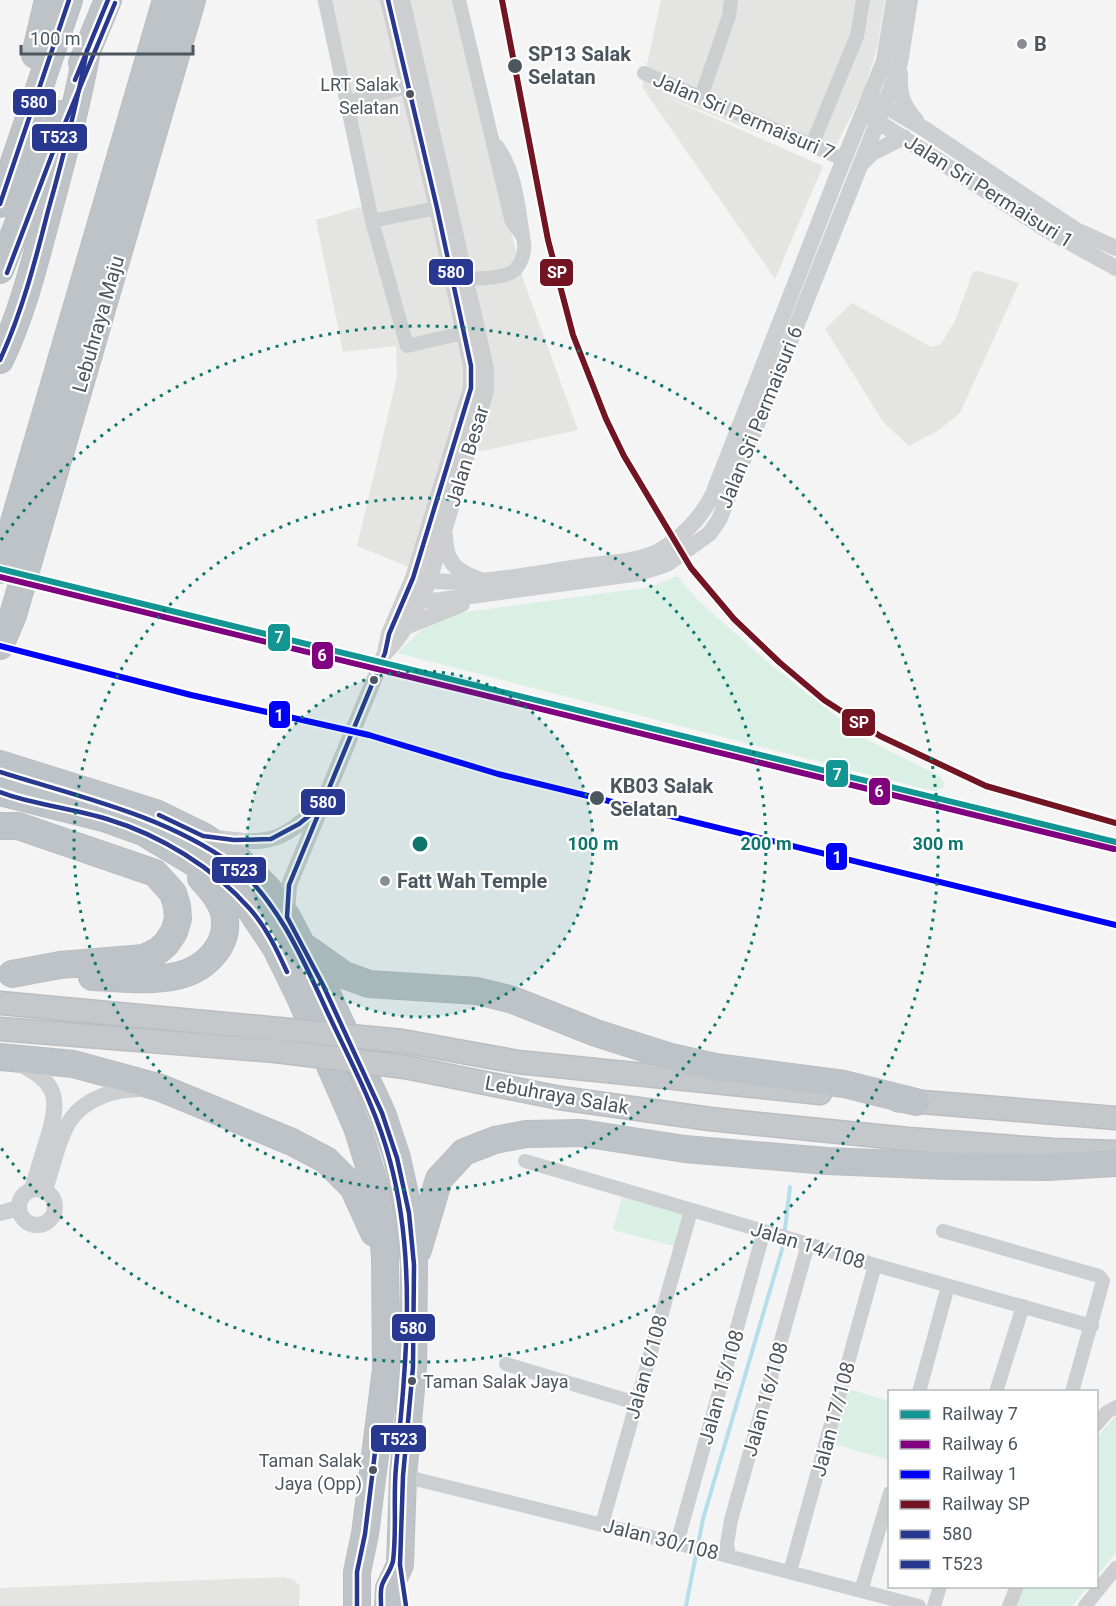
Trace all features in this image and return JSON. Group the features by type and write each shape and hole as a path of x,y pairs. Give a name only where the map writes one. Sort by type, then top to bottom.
{"highway":[{"path":"0,148 23,91 41,35 48,0"},
{"path":"0,204 69,0"},
{"path":"2,266 46,149 108,0"},
{"name":"Lebuhraya Maju","path":"0,570 166,0"},
{"name":"Lebuhraya Maju","path":"0,646 13,615 192,0"},
{"path":"0,360 18,320 35,261 67,141 87,50"},
{"path":"0,764 109,808 143,832 213,874 249,909 276,948 357,1127 381,1215 385,1257 386,1369 365,1534 357,1572 343,1606"},
{"path":"0,792 156,813 203,836 238,860 268,889 287,917 323,985 382,1113 397,1158 409,1213 414,1265 413,1366 400,1564 406,1606"},
{"path":"0,826 18,826 155,873 173,893 178,919 174,932 158,951 144,958 60,965 6,974"},
{"path":"6,974 150,978 176,976 201,967 218,951 225,932 224,912 214,892 177,851"},
{"path":"303,947 344,975 369,984 477,991 513,1000 596,1033 671,1057 715,1067 844,1084 916,1102"},
{"name":"Lebuhraya Salak","path":"0,1003 278,1040 560,1098 710,1119 920,1140 1053,1150 1116,1152"},
{"name":"Lebuhraya Salak","path":"0,1029 278,1040 402,1041 518,1062 916,1102 1116,1118"},
{"path":"4,1058 73,1064 161,1088 292,1142 326,1161 353,1187 385,1257"},
{"path":"414,1265 439,1179 464,1152 495,1140 526,1134 581,1133 685,1149 947,1167 1048,1167 1116,1163"},
{"path":"388,1606 389,1588 400,1564"},
{"path":"357,1572 357,1606"}],"street":[{"path":"325,0 372,221 407,346 463,333"},
{"name":"Jalan Besar","path":"388,0 471,366 471,388 421,579"},
{"name":"Jalan Besar","path":"385,653 405,627 421,579 446,528 486,391 486,370 402,0"},
{"path":"459,0 511,219 524,239 522,260 509,274 466,279"},
{"path":"701,97 729,16 731,0"},
{"path":"812,145 857,36 862,0"},
{"name":"Jalan Sri Permaisuri 6","path":"873,109 894,0"},
{"name":"Jalan Sri Permaisuri 6","path":"413,599 631,559 663,557 703,528 707,508 873,109 900,63 910,0"},
{"path":"900,63 899,91 906,109 922,128"},
{"name":"Jalan Sri Permaisuri 7","path":"644,73 851,162"},
{"path":"346,102 408,87"},
{"name":"Jalan Sri Permaisuri 1","path":"873,109 922,128 1076,230 1116,248"},
{"name":"Jalan Sri Permaisuri 1","path":"873,109 904,137 1047,230 1116,268"},
{"path":"851,162 904,137"},
{"path":"372,221 437,208"},
{"path":"446,528 445,545 454,566 484,587"},
{"name":"Jalan Sri Permaisuri 6","path":"421,579 484,587"},
{"path":"405,627 484,587"},
{"name":"Jalan Besar","path":"287,917 289,885 385,653 389,634 413,599"},
{"name":"Jalan Besar","path":"203,836 234,840 271,839 299,824 321,806"},
{"path":"4,1058 35,1071 46,1082 54,1096 55,1116 38,1189"},
{"path":"38,1189 53,1197 56,1203 55,1214 43,1225 32,1225 22,1218 19,1208 22,1196 38,1189 71,1119 86,1105 105,1094 124,1089 161,1088"},
{"name":"Jalan 14/108","path":"525,1161 875,1265 1092,1326"},
{"path":"0,1214 19,1208"},
{"name":"Jalan 6/108","path":"602,1524 691,1211"},
{"path":"942,1231 1099,1276 1103,1281 1073,1390"},
{"name":"Jalan 15/108","path":"680,1544 770,1233"},
{"name":"Jalan 16/108","path":"722,1554 727,1544 731,1520 802,1242"},
{"name":"Jalan 17/108","path":"790,1572 875,1265"},
{"path":"920,1390 948,1286"},
{"path":"997,1390 1023,1306"},
{"path":"506,1364 636,1403"},
{"path":"1098,1423 1107,1412 1116,1407"},
{"name":"Jalan 30/108","path":"404,1476 722,1554 919,1606"},
{"path":"861,1591 888,1500"},
{"path":"1085,1606 1116,1568"},
{"path":"934,1606 940,1588"},
{"path":"1009,1606 1017,1588"}],"shaded area":[{"path":"317,0 452,0 523,279 578,430 482,451 449,451 411,568 357,546 397,377 396,346 343,352 316,220 363,206"},
{"path":"661,0 885,0 877,48 864,90 829,160 666,97 823,166 775,279 642,87"},
{"path":"978,271 1019,283 960,413 939,430 909,446 884,423 825,329 852,303 931,347 941,344 955,321 973,272"},
{"path":"284,1577 294,1580 300,1586 299,1606 0,1606 0,1588"}],"green space":[{"path":"677,576 699,601 770,664 837,717 868,740 941,777 944,787 936,791 925,789 397,653 429,623 459,613 650,587"},
{"path":"622,1197 685,1214 677,1247 613,1230"},
{"path":"846,1388 888,1401 888,1460 830,1443"},
{"path":"1116,1416 1116,1553 1098,1575 1098,1436"},
{"path":"1024,1588 1087,1588 1072,1606 1016,1606"}],"waterway":[{"path":"686,1606 703,1519 783,1246 790,1187"}],"rail line":[{"name":"SP","path":"502,0 548,240 573,335 606,419 624,456 691,568 734,619 779,662 824,700 880,736 986,786 1116,823"},
{"name":"7","path":"0,569 1116,842"},
{"name":"6","path":"0,577 1114,849"},
{"name":"1","path":"0,646 191,695 369,735 498,774 1116,925"}],"transit line":[{"name":"580","path":"0,204 69,0"},
{"name":"580","path":"75,80 108,0"},
{"name":"580","path":"388,0 471,366 471,388 413,578 389,634 385,653 289,885 287,917 323,985 382,1113 397,1158 409,1213 414,1265 413,1367 403,1476 400,1565 406,1606"},
{"name":"T523","path":"7,273 53,152 115,3"},
{"name":"580","path":"0,360 15,324 33,268 69,131 87,50"},
{"name":"T523","path":"0,772 150,820 206,847 232,864 262,893 275,911 307,969 361,1082 390,1161 404,1237 406,1275 406,1352 395,1479 394,1549 392,1564 381,1587 381,1606"},
{"name":"580","path":"0,792 107,819 166,843 184,854 219,879 250,909 266,931 287,972"},
{"name":"580","path":"159,815 203,836 234,840 271,839 299,824 321,806"},
{"name":"580","path":"357,1606 357,1572 365,1534 376,1444"}],"place":[{"name":"B","path":"1022,44"},
{"name":"SP13 Salak Selatan","path":"515,66"},
{"name":"LRT Salak Selatan","path":"410,94"},
{"name":"KB03 Salak Selatan","path":"597,798"},
{"name":"Fatt Wah Temple","path":"385,881"},
{"name":"Taman Salak Jaya","path":"412,1381"},
{"name":"Taman Salak Jaya (Opp)","path":"373,1470"}]}
